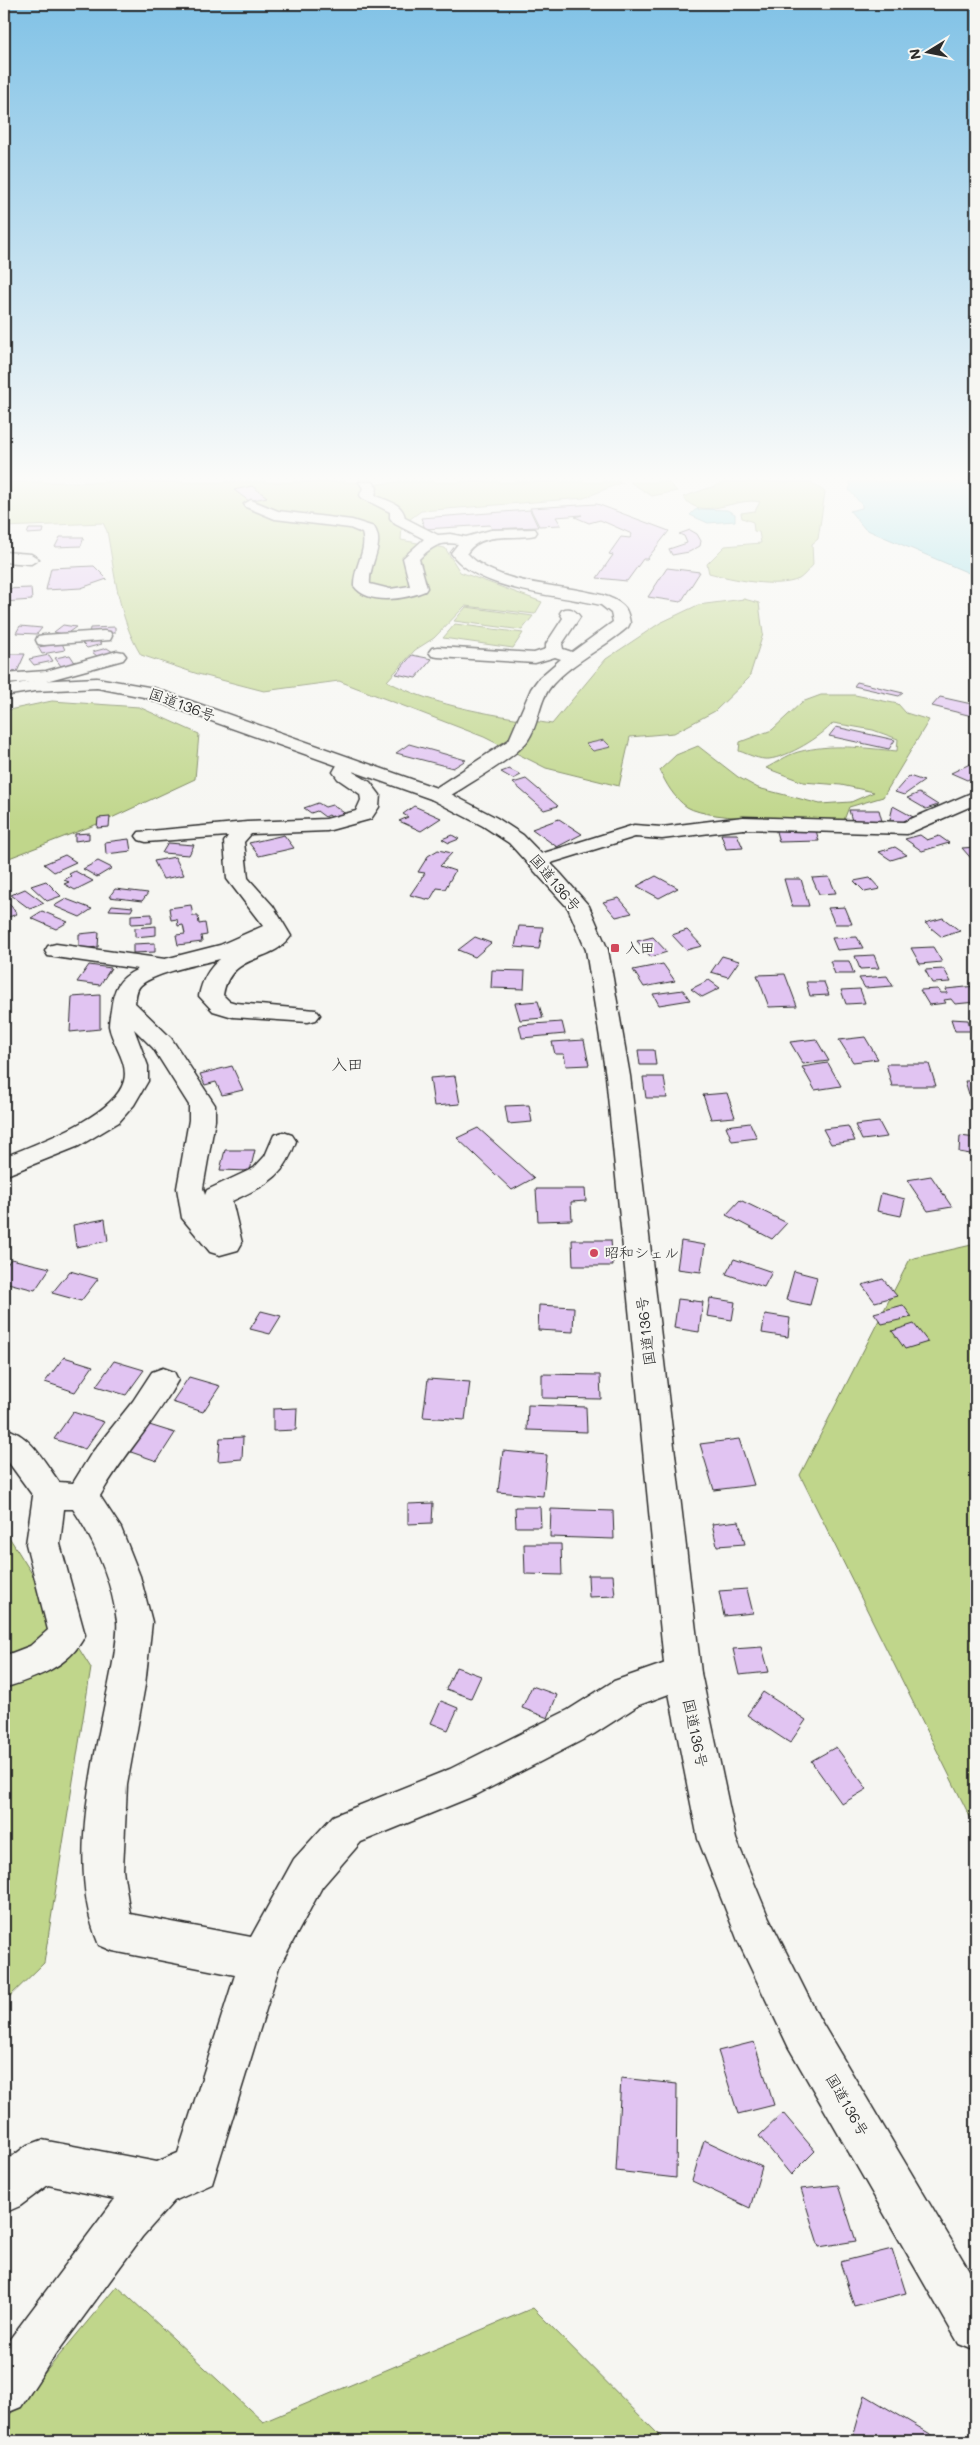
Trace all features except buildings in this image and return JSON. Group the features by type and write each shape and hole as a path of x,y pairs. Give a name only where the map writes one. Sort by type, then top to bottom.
{"main road":[{"path":"438,795 516,744 523,736 526,719 520,708 518,691 566,657 614,631 622,623 619,611 607,602 583,596"},
{"path":"566,657 554,644 572,617 568,613"},
{"path":"44,640 104,636"},
{"path":"77,639 74,644 77,651 96,662"},
{"path":"438,652 535,658 566,657"},
{"path":"4,679 21,679 117,656"},
{"name":"国道136号","path":"4,691 72,683 120,685 175,701 438,795 490,822 516,839 578,906 597,950 605,988 618,1076 683,1673 717,1839 752,1927 804,2033 976,2327"},
{"path":"146,836 248,828 327,825 364,815 372,802 371,796 367,789 345,775 344,772 347,764"},
{"path":"538,861 634,831 673,832 751,822 907,828 976,796"},
{"path":"248,828 240,831 234,842 238,879 265,911 280,936 270,944 230,961 212,982 211,996 222,1006 233,1010 308,1015"},
{"path":"4,1167 70,1140 110,1116 125,1099 136,1081 136,1066 121,1025 125,992 133,980 164,966 228,950 276,929"},
{"path":"56,951 164,966"},
{"path":"123,1004 162,1043 202,1105 202,1120 190,1188 196,1218 220,1244 228,1243 228,1235 217,1197 263,1174 277,1159 283,1141"},
{"path":"4,1672 43,1657 68,1635 43,1544 66,1496 102,1462 144,1410 163,1380"},
{"path":"4,1440 18,1449 66,1496 104,1528 123,1576 135,1622 127,1685 108,1785 103,1870 113,1931 261,1959"},
{"path":"4,2390 34,2344 120,2228 158,2186 196,2168 261,1959 308,1873 347,1829 463,1782 572,1726 627,1693 683,1673"},
{"path":"4,2190 42,2162 158,2186"}],"green space":[{"path":"119,596 526,596 542,602 535,614 465,606 434,638 415,650 387,681 426,698 447,704 489,714 552,724 606,659 660,623 698,605 744,599 759,603 763,634 749,678 715,711 674,733 630,737 619,786 546,768 484,737 339,681 264,691 198,674 141,655 133,641"},
{"path":"466,607 533,616 522,630 454,621"},
{"path":"455,624 523,633 513,648 443,638"},
{"path":"821,695 855,695 898,704 906,713 929,720 883,797 849,807 844,820 739,817 699,812 683,804 665,780 660,770 676,755 698,746 738,777 758,788 820,804 851,802 874,792 841,785 803,782 766,768 794,753 811,749 848,747 897,751 898,739 873,730 833,723 804,746 777,757 761,759 739,751 740,742 772,730 802,702"},
{"path":"52,701 139,707 199,734 195,779 105,821 4,860 4,711"},
{"path":"976,1244 976,1829 800,1475 910,1259"},
{"path":"4,1529 91,1668 44,1963 4,2002"},
{"path":"117,2286 263,2422 533,2308 665,2441 4,2441 4,2422"}],"place":[{"name":"入田","path":"615,948"},
{"name":"昭和シェル","path":"594,1253"}],"district":[{"name":"入田","path":"347,1064"}]}
